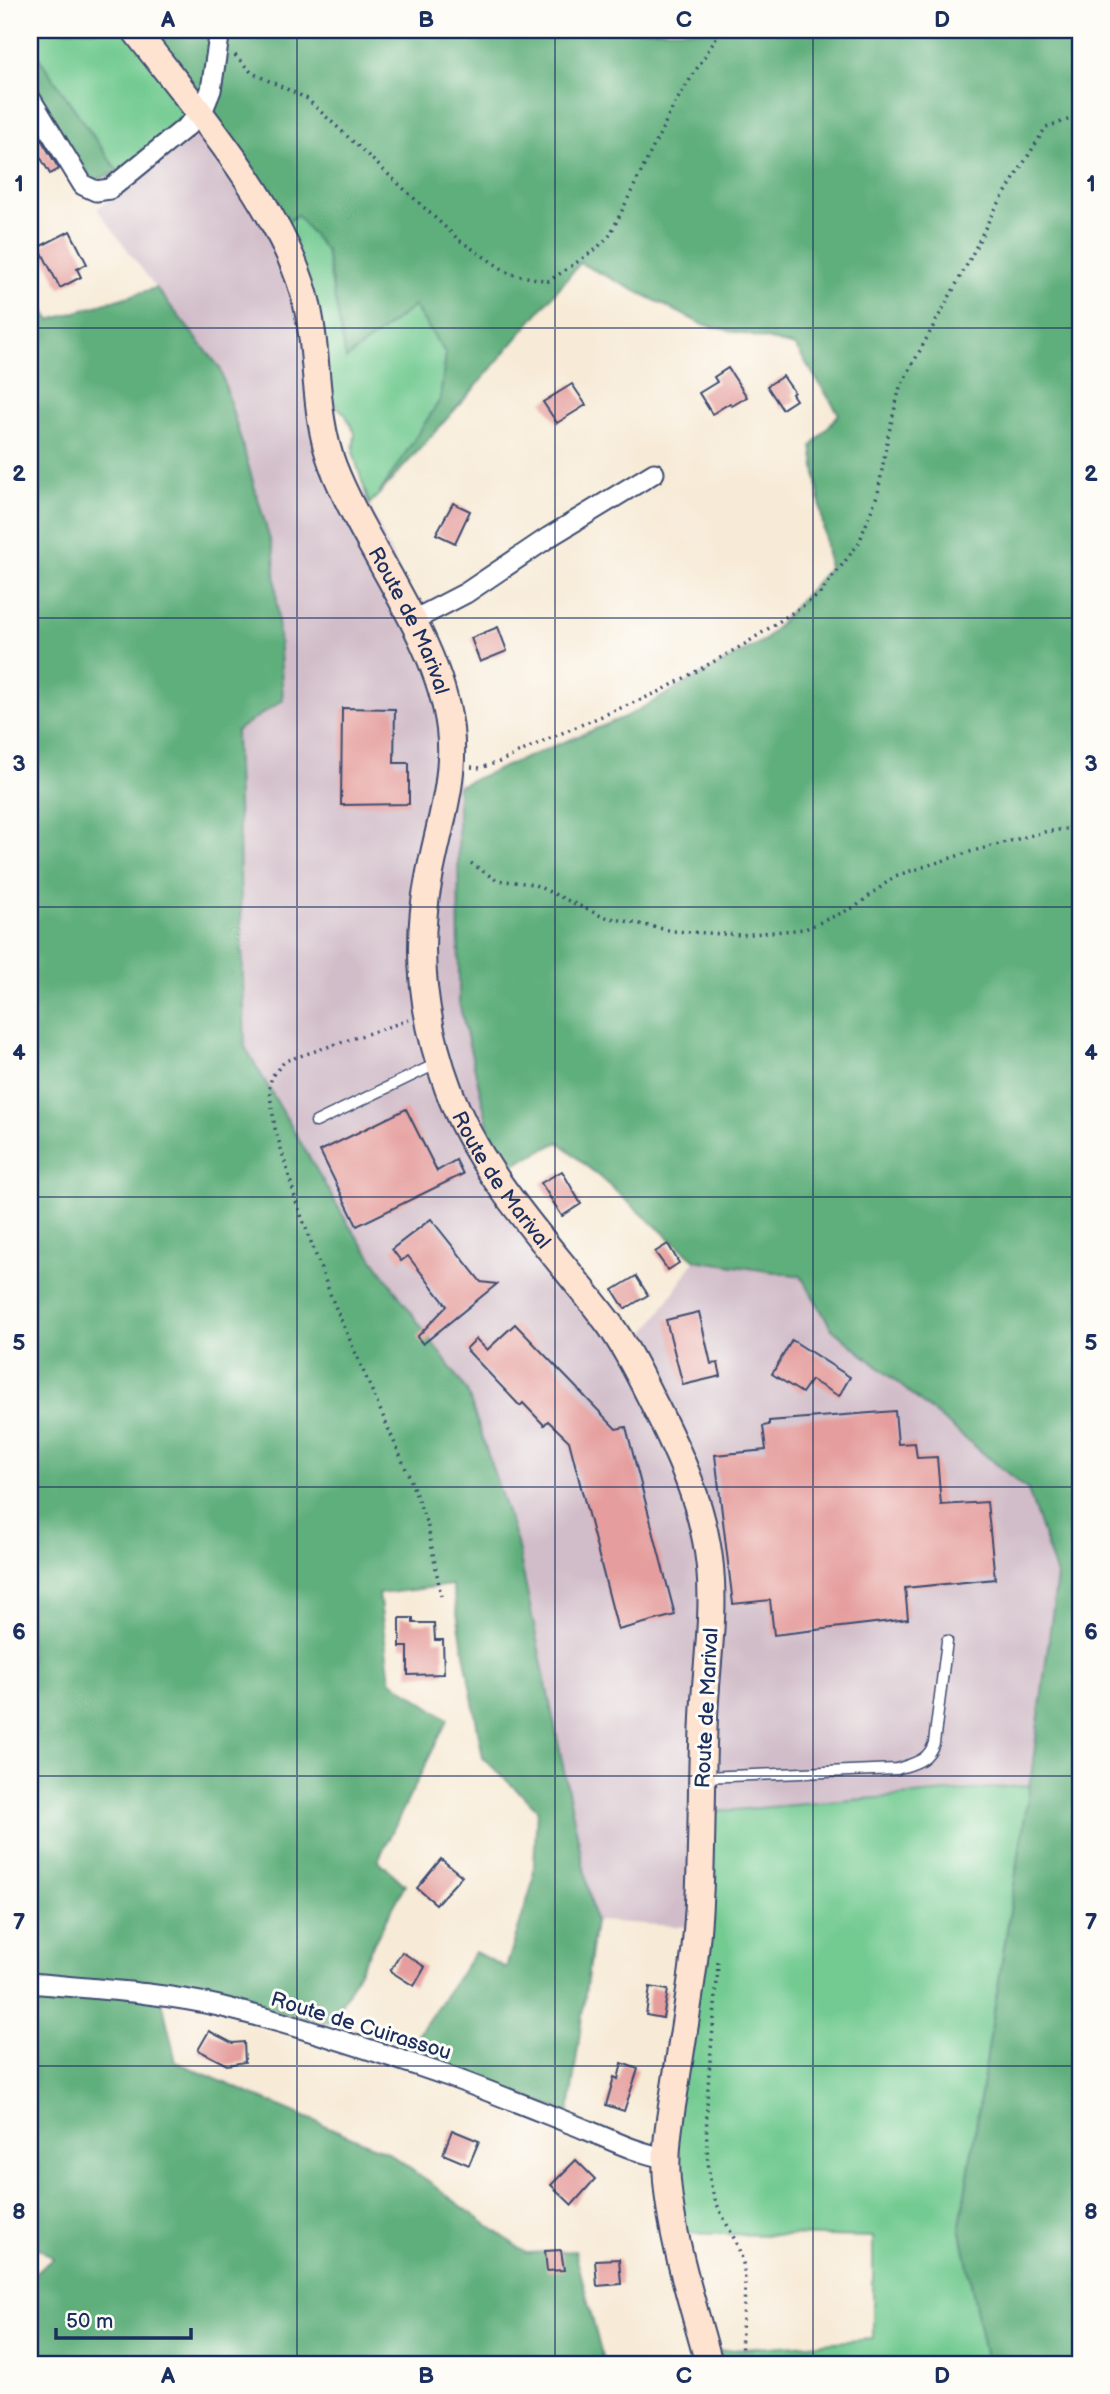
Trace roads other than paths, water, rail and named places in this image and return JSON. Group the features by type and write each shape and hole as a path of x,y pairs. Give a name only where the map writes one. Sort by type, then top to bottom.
{"main road":[{"name":"Route de Marival","path":"135,30 237,164 282,239 296,268 306,298 317,365 322,422 331,462 412,621 441,690 450,732 452,764 421,938 427,1015 447,1085 472,1144 517,1211 613,1329 629,1354 693,1488 705,1533 712,1595 695,1951 666,2158 670,2205 677,2239 709,2364"}],"street":[{"path":"30,98 83,185 96,191 110,189 201,115 211,90 219,34"},
{"path":"412,621 466,593 654,473"},
{"name":"Route de Cuirassou","path":"30,1983 142,1994 231,2010 376,2051 485,2090 609,2139 632,2151 666,2158"}],"lane":[{"path":"316,1122 439,1062"},
{"path":"703,1777 897,1769 921,1762 931,1754 934,1743 947,1641"}]}
